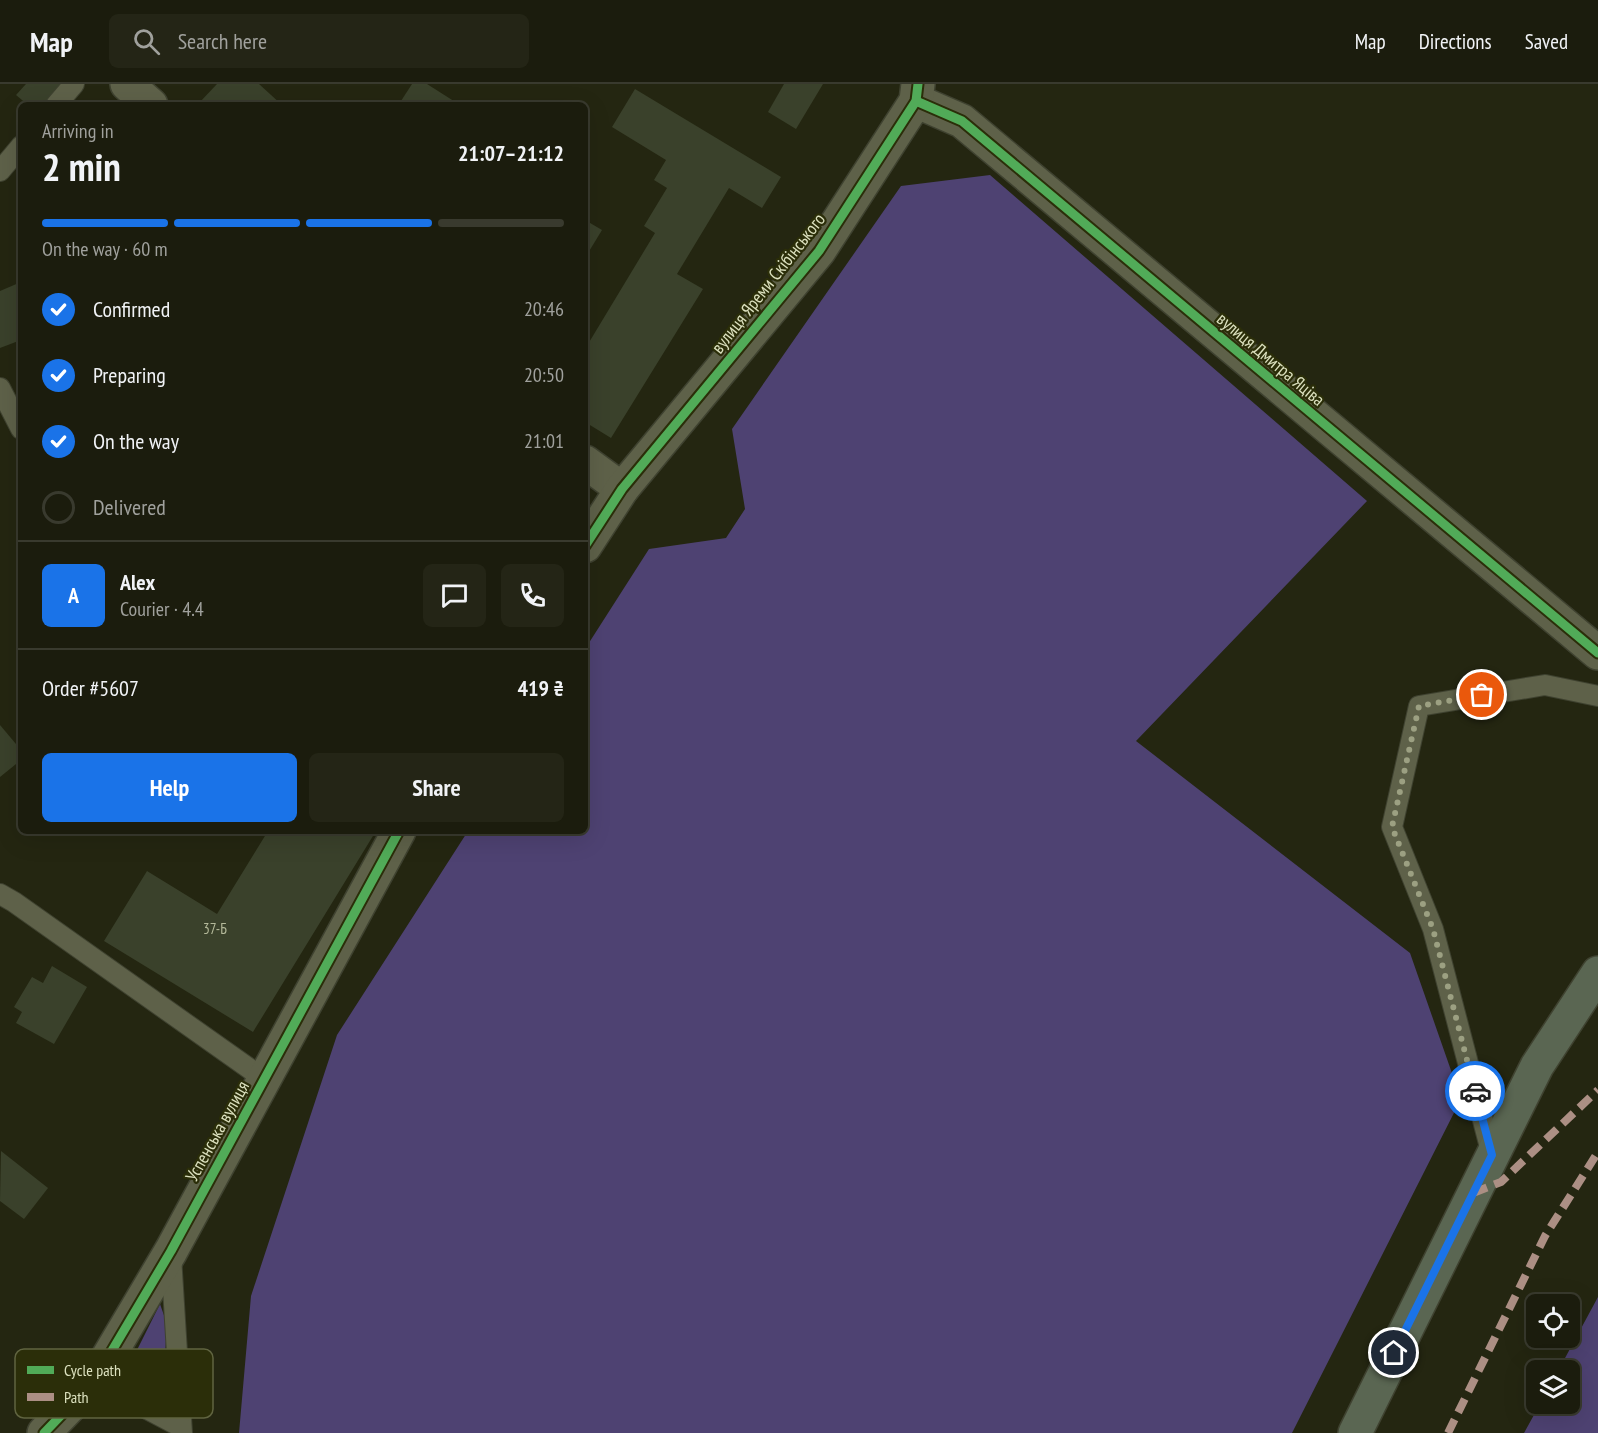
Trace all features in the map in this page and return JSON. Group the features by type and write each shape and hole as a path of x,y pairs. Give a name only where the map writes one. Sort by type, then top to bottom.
{"highway":[{"path":"1355,1433 1537,1066 1598,974"}],"street":[{"path":"127,84 148,102"},
{"name":"вулиця Яреми Скібінського","path":"622,489 819,251 917,93"},
{"name":"вулиця Дмитра Яціва","path":"917,93 962,122 1598,653"},
{"path":"588,464 622,489 588,541"},
{"name":"Успенська вулиця","path":"113,1349 171,1251 397,834"},
{"name":"Успенська вулиця","path":"44,1433 58,1418"}],"lane":[{"path":"59,102 74,84"},
{"path":"0,171 18,150"},
{"path":"0,388 18,423"},
{"path":"1492,1155 1433,929 1392,827 1419,706 1545,685 1598,696"},
{"path":"0,894 264,1079"},
{"path":"171,1251 176,1349"},
{"path":"160,1418 181,1430"}],"shaded area":[{"path":"990,175 1367,501 1136,741 1410,953 1461,1099 1292,1433 239,1433 251,1296 337,1035 466,834 588,834 588,644 649,549 726,538 745,509 732,429 901,186"},
{"path":"1598,1297 1598,1433 1524,1433 1534,1414 1580,1414 1580,1360 1564,1360 1570,1348 1580,1348 1580,1330"},
{"path":"160,1304 167,1324 165,1349 138,1349"}],"building":[{"path":"26,84 61,84 46,102 24,102 16,95"},
{"path":"217,84 259,84 279,102 200,102"},
{"path":"412,84 427,84 455,102 403,102 401,101"},
{"path":"784,84 823,84 796,129 768,112"},
{"path":"635,89 781,177 762,208 729,188 677,274 703,289 611,438 588,424 588,344 655,233 644,226 667,188 654,180 666,160 612,127"},
{"path":"588,222 602,230 588,253"},
{"path":"18,283 18,341 0,348 0,291"},
{"path":"0,725 18,746 18,762 0,777"},
{"path":"266,834 374,834 253,1032 104,941 147,871 217,914"},
{"path":"52,966 87,987 54,1044 16,1023 22,1012 14,1007 32,977 43,983"},
{"path":"1,1151 48,1188 24,1219 0,1201"}],"marked path":[{"path":"1473,1193 1501,1182 1598,1090"},
{"path":"1448,1433 1545,1236 1598,1152"}],"cycle path":[{"path":"588,541 622,489 819,251 916,101 918,84"},
{"path":"916,101 962,121 1598,653"},
{"path":"113,1349 171,1251 397,834"},
{"path":"44,1433 58,1418"}],"way so far":[{"path":"1475,1091 1433,929 1392,827 1419,706 1482,695"}],"route":[{"path":"1394,1353 1492,1155 1475,1091"}]}
